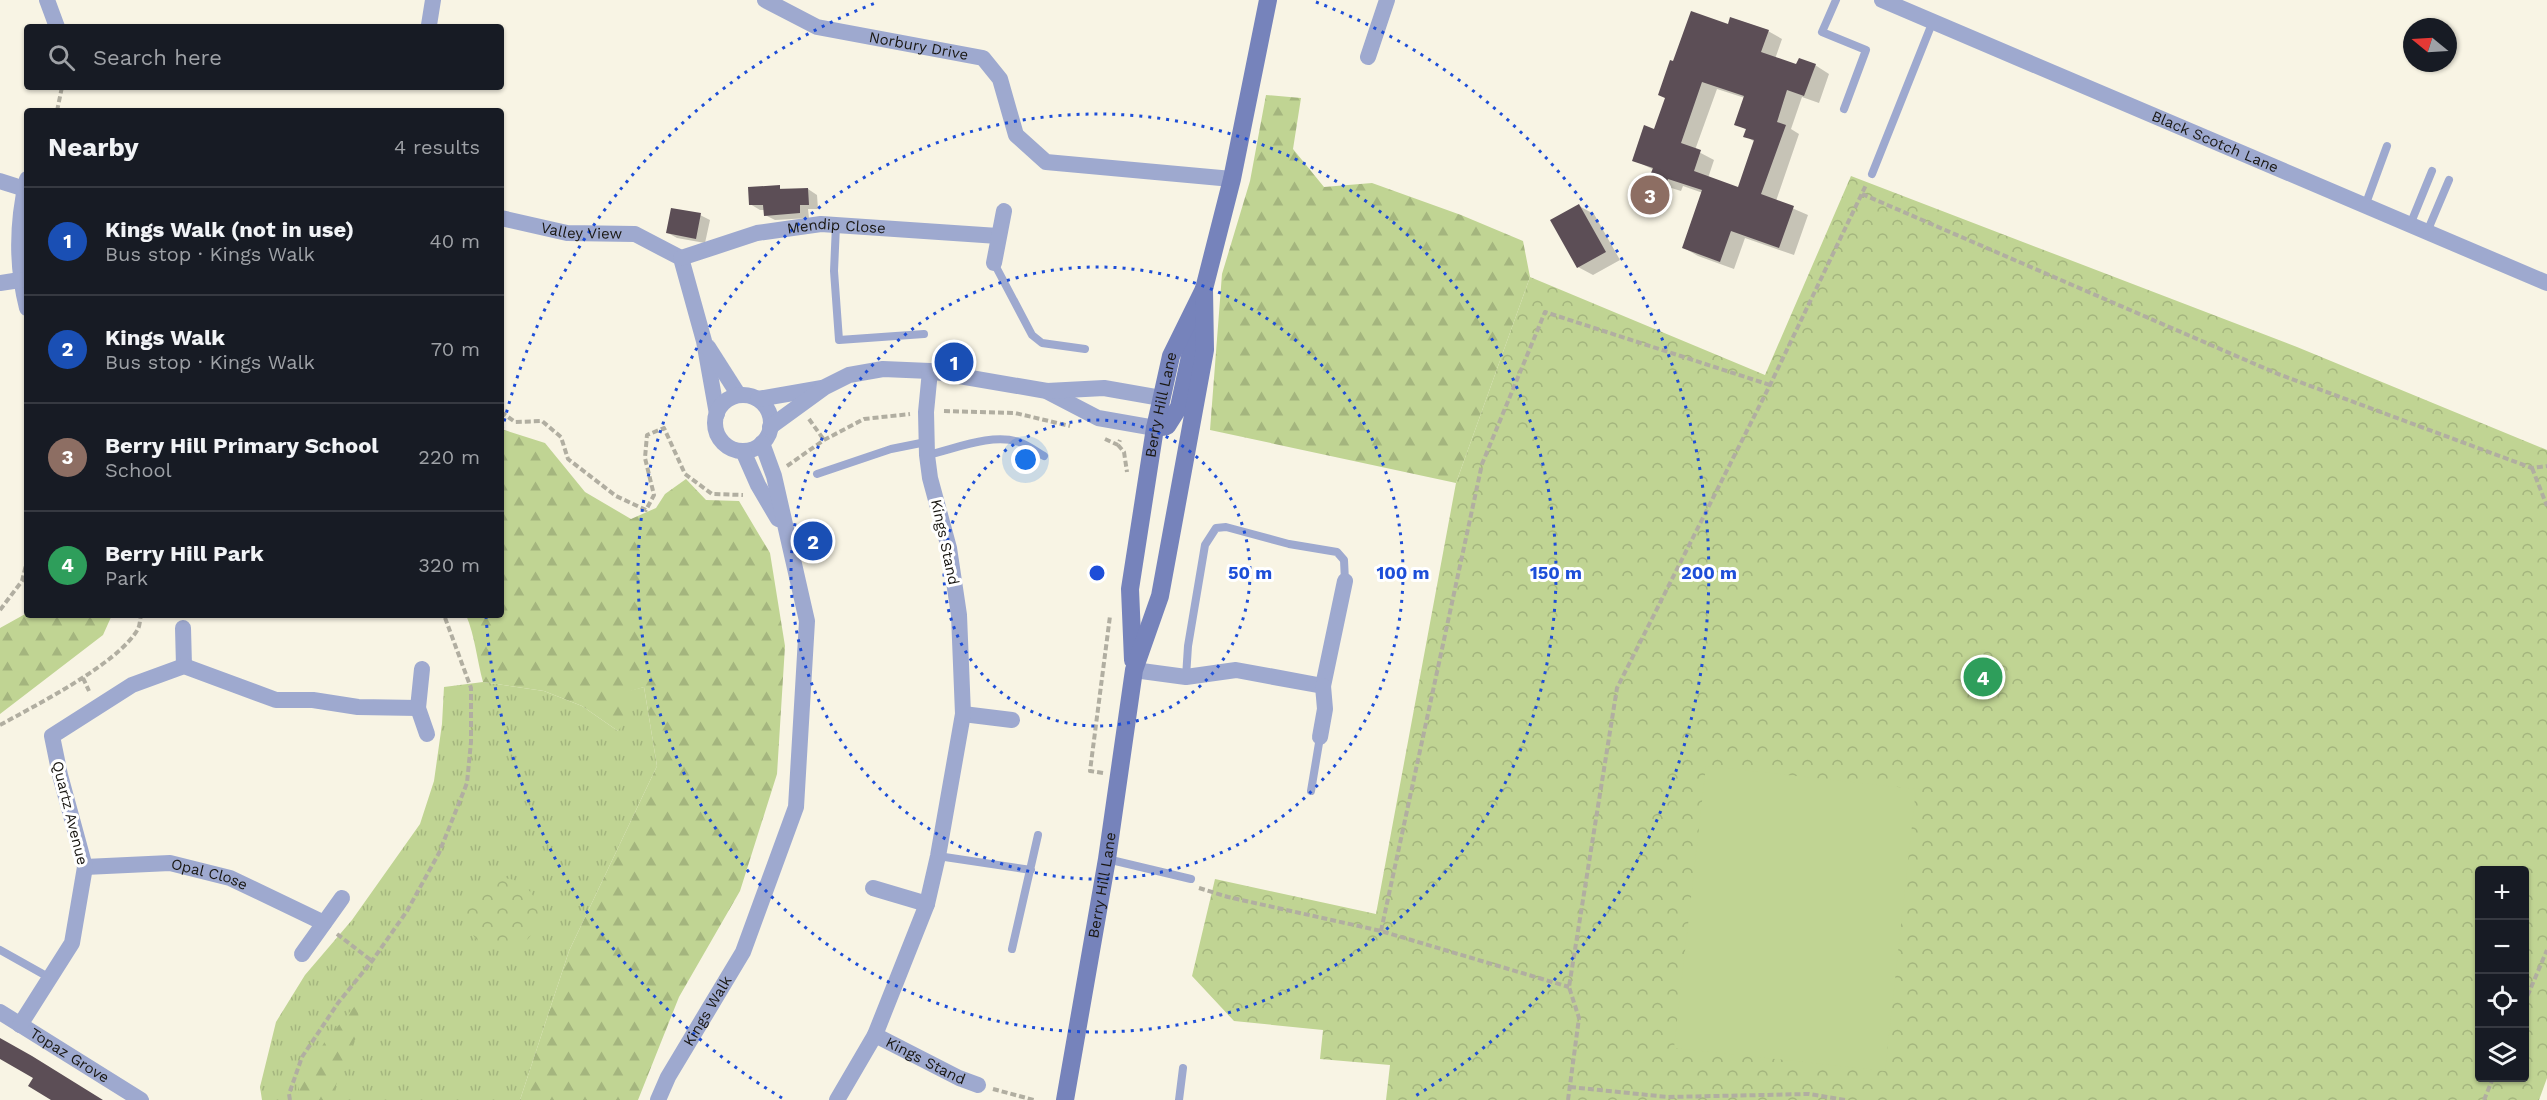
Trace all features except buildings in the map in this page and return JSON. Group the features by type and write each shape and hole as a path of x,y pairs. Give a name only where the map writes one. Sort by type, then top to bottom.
{"street":[{"path":"47,0 56,24"},
{"path":"429,24 432,0"},
{"name":"Norbury Drive","path":"765,0 817,27 983,58 1000,79 1016,135 1046,162 1233,179"},
{"name":"Berry Hill Lane","path":"1065,1100 1107,859 1134,670 1130,589 1155,429 1170,356 1204,289 1233,179 1268,0"},
{"path":"1368,57 1388,0"},
{"name":"Black Scotch Lane","path":"1882,0 2547,283"},
{"path":"0,181 24,184"},
{"path":"24,200 18,249 20,280 24,296"},
{"path":"993,263 1004,211"},
{"name":"Valley View","path":"504,219 567,232 635,234 681,258"},
{"name":"Mendip Close","path":"681,258 758,233 821,224 998,236"},
{"path":"681,258 704,341 717,414"},
{"path":"0,283 20,280"},
{"path":"1047,391 1098,418 1155,429 1167,426 1179,407 1204,289"},
{"name":"Berry Hill Lane","path":"1134,670 1160,596 1192,422 1205,350 1204,289"},
{"path":"704,341 738,394"},
{"path":"770,427 767,409 758,399 749,395 738,394 728,398 719,407 714,420 716,432 723,444 734,450 743,451 762,443 770,427 825,387 849,375 883,369 930,371 1047,391 1104,388 1161,398 1179,407 1192,422"},
{"name":"Kings Stand","path":"837,1100 875,1035 927,904 938,856 963,714 956,592 949,548 930,478 926,448 926,412 930,371"},
{"path":"758,399 825,387"},
{"name":"Kings Walk","path":"658,1100 668,1077 742,952 796,807 807,621 774,476 762,443"},
{"name":"Kings Walk","path":"743,451 758,485 788,536"},
{"path":"1320,737 1325,709 1323,686 1345,582"},
{"path":"183,628 184,666 276,700 313,700 358,707 418,708"},
{"name":"Quartz Avenue","path":"20,1024 72,943 85,867 52,736 132,685 184,666"},
{"path":"422,669 418,708 427,734"},
{"path":"1134,670 1186,677 1236,669 1323,686"},
{"path":"963,714 1012,720"},
{"name":"Opal Close","path":"85,867 170,863 230,878 324,923"},
{"path":"873,888 927,904"},
{"path":"302,954 342,898"},
{"name":"Topaz Grove","path":"0,1012 141,1100"},
{"name":"Kings Stand","path":"875,1035 959,1078 978,1085"}],"lane":[{"path":"1836,0 1822,32 1866,50 1844,109"},
{"path":"1872,174 1933,21"},
{"path":"2365,206 2387,146"},
{"path":"2410,225 2432,171"},
{"path":"2427,232 2449,180"},
{"path":"836,225 834,271 839,340 924,334"},
{"path":"993,263 1032,335 1042,343 1084,349"},
{"path":"817,474 891,449 958,449 988,439 1019,442 1044,456"},
{"path":"1186,677 1188,646 1205,545 1216,528 1226,527 1289,544 1337,552 1344,560 1345,582"},
{"path":"1311,790 1320,737"},
{"path":"1012,949 1038,836"},
{"path":"938,856 1031,870"},
{"path":"1107,859 1190,882"},
{"path":"0,950 50,978"},
{"path":"1179,1100 1183,1068"}],"path":[{"path":"58,108 61,90"},
{"path":"1568,1100 1579,1018 1569,987 1617,688 1770,385 1872,174"},
{"path":"1862,194 2278,374 2532,468 2547,466"},
{"path":"1380,931 1482,464 1545,312 1770,385"},
{"path":"774,476 824,440 864,419 926,412 1015,413 1075,427"},
{"path":"504,414 515,422 542,421 561,437 568,459 616,496 646,510 654,495 645,458 647,435 664,428 685,474 712,494 741,496 758,485"},
{"path":"1097,435 1118,445 1125,424"},
{"path":"2532,468 2547,506"},
{"path":"0,610 22,580 24,572"},
{"path":"0,726 91,672 123,646 139,628 141,618"},
{"path":"290,1100 289,1094 302,1057 338,1003 372,961 407,911 439,853 467,783 471,742 471,688 445,618"},
{"path":"1190,882 1227,897 1380,931 1569,987"},
{"path":"324,923 372,961"},
{"path":"2529,992 2547,950"},
{"path":"2484,1100 2491,1082"},
{"path":"978,1085 1034,1100"},
{"path":"1570,1087 1668,1096 1809,1094 1845,1100"}],"green space":[{"path":"1266,95 1301,98 1293,149 1324,187 1372,183 1461,215 1523,241 1530,277 1456,483 1210,430 1222,274 1250,181"},
{"path":"1851,176 2297,347 2547,450 2547,1078 2539,1100 1386,1100 1390,1065 1320,1059 1323,1030 1234,1021 1192,976 1215,879 1376,914 1456,483 1530,277 1765,375"},
{"path":"504,430 545,443 585,492 631,519 656,508 665,494 686,479 706,500 739,501 770,553 785,646 777,774 740,891 679,997 638,1100 520,1100 569,951 657,766 644,687 624,693 630,714 618,731 582,706 544,691 483,682 467,618 504,618"},
{"path":"24,615 24,618 111,618 103,635 0,714 0,628"},
{"path":"483,682 544,691 582,706 618,731 624,692 644,687 657,766 569,951 520,1100 262,1100 260,1087 276,1022 305,975 352,920 420,824 434,781 442,724 444,687"},
{"path":"1706,766 1916,789 1885,1071 1674,1048"},
{"path":"509,878 528,888 536,900 538,914 536,928 528,940 516,948 495,950 476,940 468,928 466,907 476,888 488,880"},
{"path":"358,1002 359,1033 343,1060 332,1100 299,1100 299,1085 324,1043"}],"place":[{"name":"Berry Hill Primary School","path":"1650,195"},
{"name":"Kings Walk (not in use)","path":"954,362"},
{"name":"Kings Walk","path":"813,541"},
{"name":"Berry Hill Park","path":"1983,677"}]}
